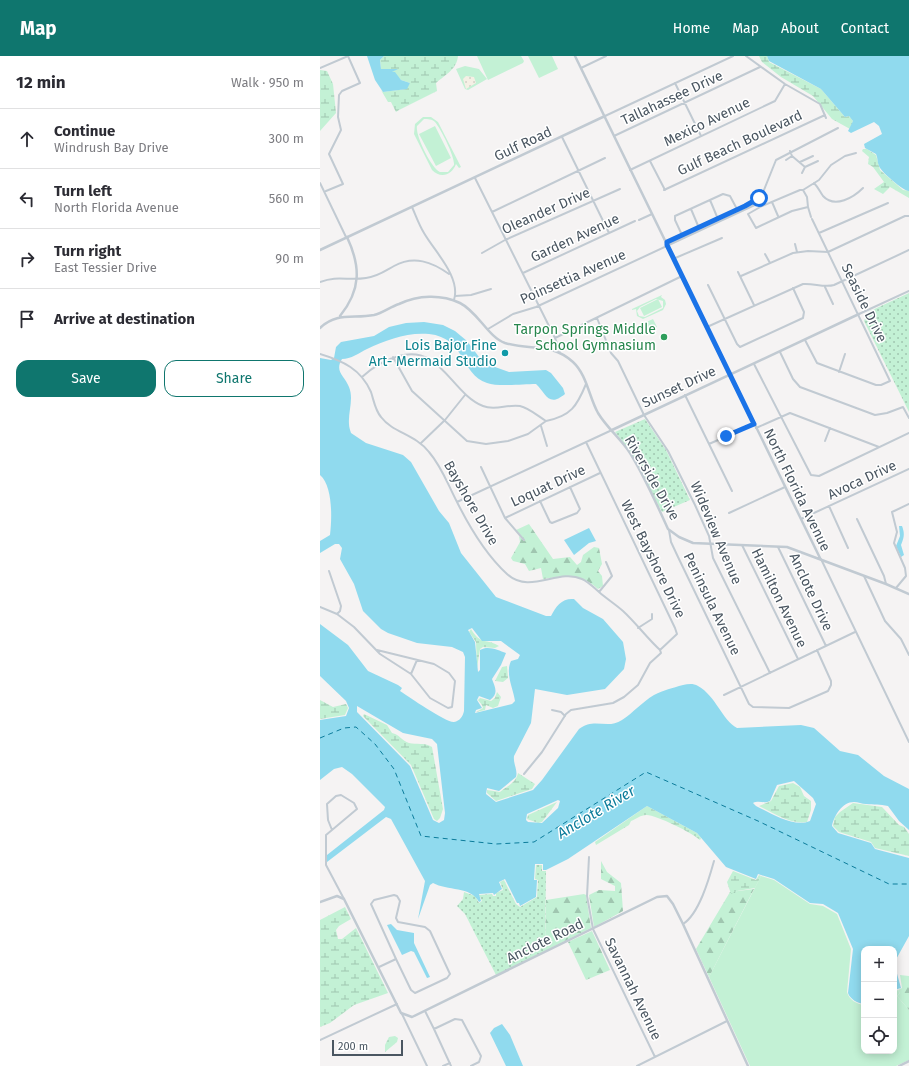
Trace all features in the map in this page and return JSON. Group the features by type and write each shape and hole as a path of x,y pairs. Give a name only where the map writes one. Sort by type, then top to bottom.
{"street":[{"path":"320,68 348,56 360,83 342,91 338,96 338,117 341,130 329,154 343,184 326,191"},
{"name":"North Florida Avenue","path":"575,56 909,742"},
{"path":"581,68 606,56"},
{"name":"Gulf Road","path":"320,250 733,56"},
{"path":"746,56 785,84 820,104 826,118"},
{"name":"Tallahassee Drive","path":"614,136 760,67"},
{"path":"675,83 701,136"},
{"name":"Mexico Avenue","path":"630,170 775,101 785,84"},
{"name":"Gulf Beach Boulevard","path":"650,161 664,190 825,115"},
{"path":"756,202 762,195 776,160 790,151 838,128"},
{"path":"562,137 609,233"},
{"path":"790,151 792,156 805,167"},
{"path":"749,213 794,191 803,190 825,174 831,165 845,156 856,153"},
{"path":"786,160 792,156"},
{"path":"800,162 813,156"},
{"path":"492,212 605,158"},
{"path":"802,173 805,167 818,161"},
{"path":"474,178 539,305 560,351"},
{"path":"320,183 356,258 357,278 353,295 340,316"},
{"path":"814,183 826,198 838,202 853,196 863,188"},
{"name":"Oleander Drive","path":"482,253 506,240 620,189"},
{"name":"Seaside Drive","path":"803,190 807,197 808,207 819,234 890,381 881,385 876,385 839,372"},
{"path":"682,237 675,220 675,216 727,194 730,196 738,211"},
{"path":"756,202 762,202 762,195"},
{"path":"710,200 718,220"},
{"name":"Poinsettia Avenue","path":"488,329 513,314 539,305 756,202"},
{"path":"772,202 778,216"},
{"path":"819,234 888,203"},
{"path":"412,207 424,234 454,284 454,300"},
{"path":"746,207 752,224 756,228 778,216 808,207"},
{"path":"691,209 699,229"},
{"name":"Garden Avenue","path":"639,220 652,214"},
{"path":"740,276 797,252 828,252 905,216 909,216"},
{"name":"Garden Avenue","path":"523,273 635,221"},
{"path":"673,259 722,238"},
{"path":"795,244 797,252"},
{"path":"707,328 754,305 803,284 813,283 825,287 842,281 909,250"},
{"path":"766,254 770,263"},
{"path":"320,282 336,277 357,278 374,276 399,264 412,260 432,263 449,274"},
{"path":"738,272 754,305"},
{"path":"555,338 682,276"},
{"path":"708,285 737,344 744,347 803,318 804,312 793,288"},
{"path":"825,287 833,304"},
{"path":"455,296 471,295 491,289"},
{"name":"Sunset Drive","path":"457,502 780,352 858,313 909,291"},
{"path":"320,328 329,321 340,316 357,317 374,314 406,301 429,296 454,300 472,311 488,329 503,342 560,351"},
{"name":"Wideview Avenue","path":"597,318 611,352 618,361 644,415 668,451 709,536 713,558 770,673"},
{"path":"805,340 817,363 839,372 845,354"},
{"name":"Riverside Drive","path":"560,351 579,368 596,408 630,454 668,529 685,540 693,543 778,546 794,548 909,594"},
{"path":"780,352 793,379 800,387 875,415 887,413 903,407 909,418"},
{"name":"Bayshore Drive","path":"320,354 343,362 362,377 371,393 382,420 389,426 406,434 421,444 436,462 457,502 485,549 512,578 521,582 531,583 575,577 584,580 623,611 660,650"},
{"path":"362,377 373,367 393,357 414,354 429,358 465,395 482,406 496,408 522,407 546,421"},
{"path":"393,357 412,391 424,403 467,441 483,444 505,442 525,436 546,421 561,418 577,405 586,384"},
{"path":"754,364 808,472 814,476 909,433"},
{"path":"421,444 445,420 465,395"},
{"path":"685,395 732,491"},
{"path":"756,428 780,416 790,413 879,447"},
{"path":"709,444 754,424"},
{"path":"541,426 547,446"},
{"path":"825,441 830,428"},
{"name":"West Bayshore Drive","path":"586,442 676,630 675,637 660,650"},
{"path":"481,467 505,518 511,527 524,540"},
{"name":"Avoca Drive","path":"801,519 909,469"},
{"name":"Loquat Drive","path":"505,518 600,473"},
{"path":"540,501 550,522 552,523 577,513 580,509 570,487"},
{"path":"729,513 785,487"},
{"path":"896,588 906,576 905,568 894,542 897,532 892,512 909,504"},
{"path":"829,506 848,548"},
{"path":"857,519 884,576 886,584"},
{"name":"Peninsula Avenue","path":"668,529 675,552 749,704 753,708 788,708 828,691 831,681 817,650"},
{"name":"Hamilton Avenue","path":"742,545 798,660"},
{"name":"Anclote Drive","path":"778,546 826,646"},
{"path":"811,555 815,547"},
{"path":"599,592 612,576 606,562"},
{"path":"328,571 341,606 340,611 337,614"},
{"path":"864,576 885,620 901,640 909,655"},
{"path":"320,607 337,614 354,627 377,650 411,674 430,698 448,708 452,707 455,684 452,677 438,665 377,650"},
{"path":"638,628 652,619 652,614"},
{"path":"724,695 856,632"},
{"path":"524,774 542,752 564,716 571,710 613,702 624,697 638,684 650,663 661,653 660,650"},
{"path":"411,674 417,660"},
{"path":"552,710 561,712 564,716"},
{"path":"332,830 328,820 327,804 336,796 341,795 354,803 357,809 332,830 326,835 326,865 379,967 427,1066"},
{"name":"Savannah Avenue","path":"589,857 588,896 593,929 655,1057"},
{"path":"683,924 688,921 695,910 714,861"},
{"path":"394,895 397,896 400,901 397,920 402,924 425,927 430,931 450,971 449,977 415,993 412,990 396,958 371,904 374,900 394,895"},
{"path":"320,902 337,896 344,899"},
{"name":"Anclote Road","path":"401,1013 412,1017 663,896 670,900 683,924 748,1066"},
{"path":"379,967 396,958"},
{"path":"320,1040 397,1004"},
{"path":"425,1011 451,1066"},
{"path":"434,1029 455,1019 462,1020 481,1056 479,1062 471,1066"},
{"path":"637,1066 727,1021"},
{"path":"899,1066 909,1061"},
{"path":"443,1066 450,1063"}],"green space":[{"path":"384,56 458,56 453,68 436,83 437,91 396,112 391,102 388,102 381,90 383,92 406,89 410,83 401,80 391,72 395,70 393,69 381,69 380,60"},
{"path":"477,56 521,56 524,61 523,63 488,80"},
{"path":"528,56 552,56 558,69 539,78"},
{"path":"759,56 767,56 769,62 821,89 845,117 849,116 853,121 850,129 832,119 813,96 781,77 762,62"},
{"path":"465,66 479,69 487,79 468,90 465,89 456,69"},
{"path":"320,70 327,71 333,84 336,113 320,131"},
{"path":"423,117 431,117 438,122 461,167 459,168 456,164 449,173 442,175 435,173 432,170 414,134 415,124","holes":["424,119 435,122 450,150 454,165 448,172 440,172 436,169 428,158 421,143 418,136 417,126"]},
{"path":"435,126 451,158 436,166 419,134"},
{"path":"863,149 867,149 876,155 880,170 903,190 909,191 909,198 890,187 883,194 874,189 884,182 873,167 868,164 869,157 862,151"},
{"path":"909,293 909,412 864,321 868,312"},
{"path":"662,295 661,297 665,300 666,304 663,310 643,319 637,316 636,309 632,309","holes":["656,299 663,301 663,308 645,317 639,316 637,311 640,307"]},
{"path":"658,299 662,307 644,316 640,308"},
{"path":"653,319 657,327 648,331 644,329 642,324"},
{"path":"645,419 666,450 690,500 662,512 632,454 615,432"},
{"path":"529,524 553,559 570,557 577,565 581,562 583,555 594,547 599,548 602,564 598,571 602,576 603,586 598,589 584,580 572,576 543,579 541,568 529,571 525,564 513,561 511,558 520,542 519,536 524,541 525,540 516,530"},
{"path":"471,629 481,640 499,646 495,648 483,647 480,649 477,668 476,642 469,632"},
{"path":"507,666 508,678 503,682 495,681 502,667"},
{"path":"497,692 501,697 498,706 493,708 486,705 485,710 476,712 483,708 478,700 480,698 491,701 495,698"},
{"path":"320,700 333,707 346,704 348,708 345,715 320,719"},
{"path":"364,714 387,725 392,733 407,742 432,747 443,809 440,818 437,821 434,819 411,765 363,716"},
{"path":"518,773 535,784 532,789 496,801 487,793 487,790 500,792 513,782"},
{"path":"793,783 800,787 804,796 811,801 811,810 807,822 795,822 788,820 759,806 771,801 779,786"},
{"path":"557,802 542,822 538,823 527,819 528,815"},
{"path":"853,803 882,807 899,825 904,827 909,834 909,856 875,848 871,842 839,832 833,826 835,817"},
{"path":"647,806 697,833 701,838 700,840 673,824 646,815 640,816 631,821 629,825 596,845 595,842"},
{"path":"601,861 607,872 621,883 623,911 594,927 589,895 599,890 615,891 615,886 601,879"},
{"path":"536,865 542,865 542,871 546,871 545,951 496,975 465,914 457,906 463,899 464,892 475,896 479,903 482,901 479,895 492,894 493,896 496,896 496,893 503,890 500,882 504,880 516,904 520,907 537,897 538,880 535,879"},
{"path":"733,871 756,880 759,875 761,876 755,888 737,891 731,894 727,882"},
{"path":"761,876 774,880 810,904 823,906 837,914 851,949 847,992 854,1001 861,1004 861,1054 897,1054 897,996 909,1010 909,1060 896,1066 750,1066 709,977"},
{"path":"754,889 709,977 696,949 730,892"},
{"path":"584,894 586,895 591,928 545,951 546,900"},
{"path":"345,907 351,919 339,926 336,930 338,939 342,939 356,928 388,993 354,1005 330,1023 320,1027 320,920"},
{"path":"592,931 610,970 586,980 568,942"},
{"path":"900,975 909,976 909,1010 897,996 900,993 898,990 902,988"},
{"path":"897,990 900,993 897,996"},
{"path":"395,1036 398,1038 397,1042 385,1052 385,1045 389,1037"}],"sand":[{"path":"466,76 474,77 476,83 466,89 463,79"}],"water":[{"path":"367,56 384,56 380,60 381,69 398,69 392,72 395,72 401,80 410,83 407,89 383,92 375,80"},
{"path":"767,56 909,56 909,191 888,177 879,166 876,154 865,148 864,144 882,134 879,126 874,122 851,133 848,131 853,121 849,116 845,117 821,89 769,61"},
{"name":"Anclote River","path":"424,322 443,325 455,331 467,341 482,361 509,372 546,370 551,373 563,388 565,394 555,400 548,398 536,384 504,385 487,383 478,378 472,372 450,342 441,337 429,334 413,334 397,337 367,349 352,357 342,359 339,367 341,374 349,387 351,396 349,426 351,433 366,443 403,455 411,462 439,511 449,523 461,553 496,597 546,616 551,616 557,606 563,601 574,599 583,608 603,619 623,642 626,659 624,669 605,689 567,695 535,689 531,723 514,756 516,777 499,791 487,788 486,794 496,802 533,790 579,729 590,724 617,723 654,695 683,685 694,684 704,690 727,719 737,728 801,725 814,728 840,751 858,755 884,776 909,789 909,830 899,821 888,806 854,802 846,804 839,810 832,826 838,833 871,843 875,849 909,858 909,936 897,958 897,946 861,946 861,1003 850,997 848,993 853,949 838,913 823,904 810,903 774,879 758,874 756,879 726,867 697,833 647,806 568,859 546,870 543,870 543,864 535,864 534,880 537,880 536,897 520,906 505,879 499,882 502,889 494,895 493,893 479,894 481,901 479,902 470,893 433,883 430,885 418,919 425,881 391,819 386,817 327,862 327,855 384,810 385,807 352,774 342,767 334,769 320,780 320,720 346,716 349,708 346,701 320,676 320,624 348,645 368,671 398,685 402,688 400,691 428,709 454,722 461,718 464,711 465,657 463,652 452,647 417,643 381,629 363,611 354,584 340,559 342,548 339,544 335,544 320,553 320,541 330,535 331,503 327,487 320,475 320,358 331,360 334,358 336,347 341,342 374,336 389,327 406,323","holes":["472,628 482,641 501,641 520,655 518,659 511,661 509,666 509,676 515,701 512,704 475,713 476,710 482,708 477,700 479,696 490,700 495,695 496,690 492,679 501,665 506,653 490,648 480,650 480,670 478,672 475,642 468,630","357,706 403,733 432,739 437,744 445,813 444,820 439,823 433,820 410,766 357,712","794,781 813,798 816,804 810,821 797,823 783,819 756,806 753,803 770,801 777,785","558,800 560,801 558,808 542,823 528,822 526,820 527,814"]},
{"path":"899,526 902,526 904,533 901,545 904,555 901,557 896,546 900,536"},
{"path":"589,528 596,541 589,543 574,555 564,540"},
{"path":"391,924 397,930 414,933 414,943 430,977 427,978 414,952 411,951 402,955 387,925"},
{"path":"897,974 901,988 897,989"},
{"path":"502,1024 510,1035 523,1066 506,1066 490,1033 494,1028"}],"ferry route":[{"path":"320,738 344,728 356,727 375,744 394,769 421,836 496,844 534,842 646,772 758,821 889,884 909,884"}],"place":[{"name":"Tarpon Springs Middle School Gymnasium","path":"664,337"},
{"name":"Lois Bajor Fine Art- Mermaid Studio","path":"505,353"}],"route":[{"path":"726,436 754,424 667,245 667,242 756,201 759,198"}]}
